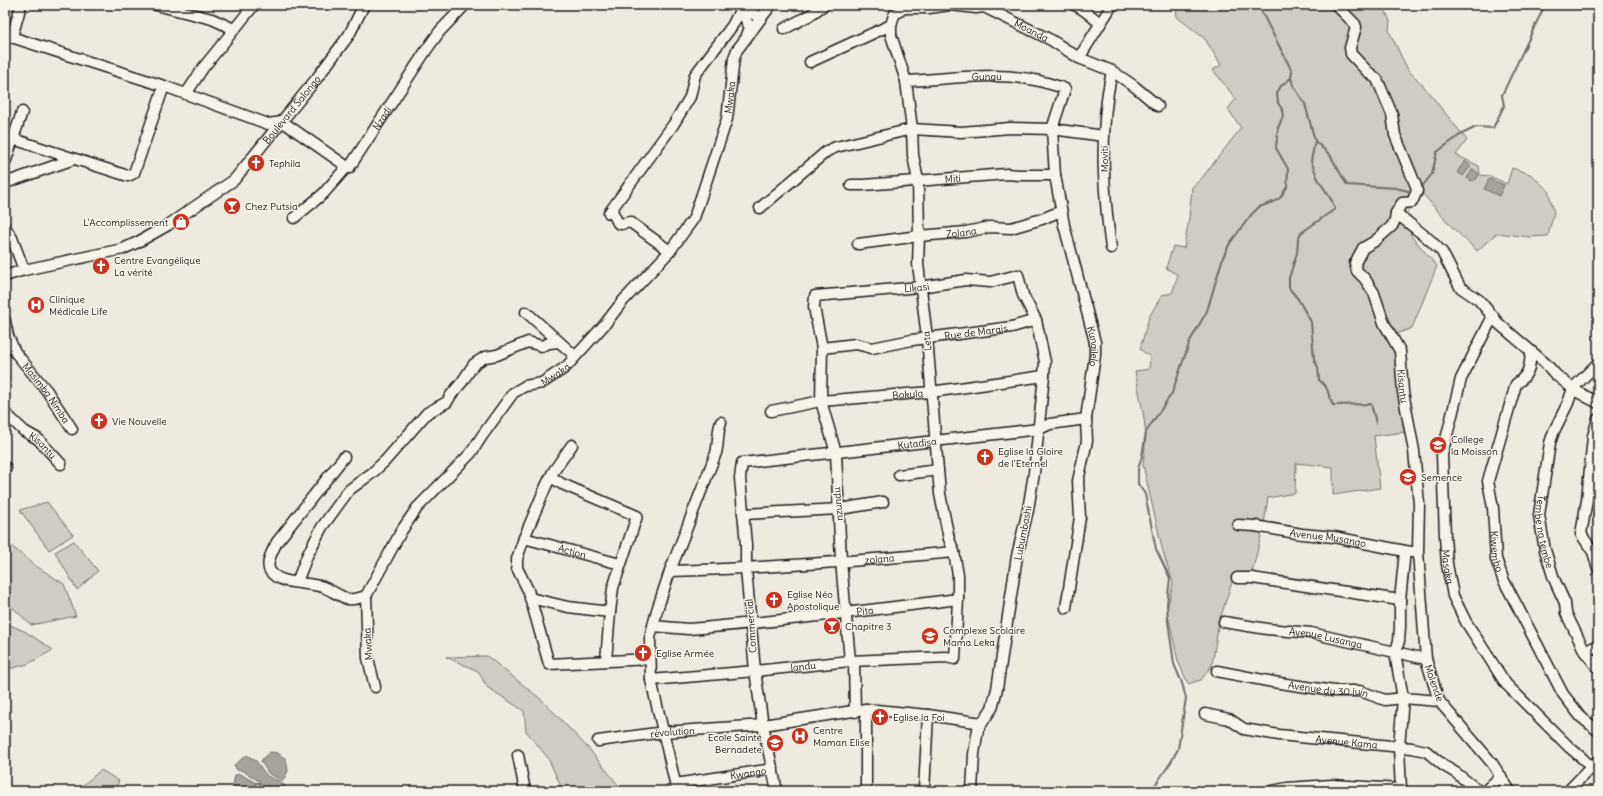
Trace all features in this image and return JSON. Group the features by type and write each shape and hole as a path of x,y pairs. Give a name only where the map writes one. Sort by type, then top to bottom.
{"street":[{"path":"21,5 9,36 164,86 268,124 283,122 349,168"},
{"path":"156,5 212,19 234,29"},
{"path":"186,94 203,68 254,5"},
{"name":"Boulevard Salongo","path":"5,276 24,270 109,253 138,242 168,225 234,180 283,122 317,78 348,35 364,5"},
{"name":"Nzadi","path":"294,218 323,194 345,169 349,168 427,49 440,31 465,5"},
{"path":"743,44 760,18 771,5"},
{"path":"784,29 810,16 824,5"},
{"name":"Moanda","path":"810,62 891,24 894,15 903,6 929,8 950,5 976,8 984,7 1051,40 1079,58 1112,70 1158,106"},
{"path":"1074,5 1081,7 1100,24"},
{"path":"1079,58 1112,5"},
{"path":"1336,5 1355,24 1356,27 1350,48 1351,54 1377,79 1392,114 1395,135 1416,186 1417,191 1412,202 1402,203 1396,213 1430,240 1442,252 1460,288 1479,300 1498,323 1573,388 1598,403"},
{"path":"742,6 760,18"},
{"path":"742,6 743,14 750,28 743,44"},
{"path":"670,251 630,222 621,224 618,223 616,215 609,213 673,125 690,97 695,75 732,26 742,6"},
{"name":"Leta","path":"891,24 891,35 906,81 912,129 913,155 918,181 918,264 927,338 935,441 945,522 954,552 958,575 956,659"},
{"name":"Mwaka","path":"375,687 368,658 366,596 402,530 417,508 471,453 513,393 525,386 542,383 566,367 606,324 622,302 670,251 694,218 727,119 734,58 737,50 743,44"},
{"name":"Moviti","path":"1111,248 1106,213 1104,136 1108,90 1112,70"},
{"name":"Gungu","path":"906,81 972,77 1018,77 1035,80 1065,89"},
{"path":"14,139 131,176 134,173 164,86"},
{"name":"Kungilelo","path":"1065,89 1052,129 1055,175 1061,211 1095,342 1095,355 1086,419 1088,440 1078,481 1080,516 1066,608"},
{"path":"5,163 22,112"},
{"path":"760,208 827,151 836,147 912,129 961,132 1010,128 1052,129 1104,136"},
{"path":"5,183 74,159"},
{"name":"Miti","path":"851,185 1006,174 1055,175"},
{"name":"Zolana","path":"858,244 919,236 966,232 990,227 1011,228 1042,219 1061,211"},
{"name":"Kisantu","path":"1396,213 1392,226 1375,241 1363,248 1355,263 1357,271 1365,279 1374,293 1384,323 1400,351 1403,392 1414,451 1419,504 1418,552"},
{"path":"5,227 12,238 24,270"},
{"name":"Likasi","path":"815,296 920,287 966,280 990,282 1018,275"},
{"name":"Lubumbashi","path":"972,791 974,754 978,729 992,708 997,689 1018,556 1034,473 1044,376 1045,362 1036,320 1024,295 1018,275"},
{"name":"nzundu","path":"815,296 814,307 822,348 821,401 836,452 840,509 841,561 850,661 854,663 855,712"},
{"path":"526,312 575,356"},
{"name":"Masaka","path":"1493,316 1460,379 1442,455 1445,536 1453,596 1466,622 1506,684 1569,747 1596,768"},
{"name":"Rue de Marais","path":"822,348 856,344 872,348 927,338 1012,327 1036,320"},
{"path":"5,321 7,337"},
{"name":"Masimba Nimba","path":"7,337 16,352 47,391 72,429"},
{"path":"297,582 307,556 322,527 349,490 366,478 385,461 427,413 447,402 474,364 485,357 497,355 528,342 542,346 549,343 559,342"},
{"name":"Kiwembo","path":"1531,352 1530,366 1524,379 1516,384 1488,481 1493,508 1496,560 1503,579 1563,694 1581,717 1598,731"},
{"path":"1573,388 1598,363"},
{"name":"Bokula","path":"771,410 821,401 931,392 1044,376"},
{"name":"Tembe na tembe","path":"1573,388 1550,443 1539,515 1545,550 1554,579 1565,603 1566,613 1585,652 1598,668"},
{"name":"Kisantu","path":"5,413 24,432 38,438 61,464"},
{"name":"Kutadisa","path":"746,462 1039,429 1050,424 1086,419"},
{"path":"1598,419 1593,436 1587,500 1581,534 1593,552 1598,568"},
{"path":"676,787 651,680 650,638 670,571 716,453 718,446 718,431 721,422"},
{"path":"572,445 551,477 524,538 517,559 517,568 528,590 549,664 650,659"},
{"path":"344,457 277,542 268,563 270,571 278,578 322,587 348,599 358,599 366,596"},
{"name":"Commercial","path":"746,462 742,463 740,478 755,671 763,725 777,791"},
{"path":"899,475 938,470"},
{"path":"551,477 562,484 638,516 620,564 613,588 606,661"},
{"path":"743,514 840,509 883,502"},
{"name":"Avenue Musango","path":"1238,525 1334,537 1405,552 1418,552"},
{"name":"Action","path":"524,538 620,564"},
{"name":"zolana","path":"670,571 746,569 954,552"},
{"path":"1272,791 1287,788 1332,785 1401,790 1399,747 1403,698 1395,653 1399,641 1400,600 1405,552"},
{"name":"Molende","path":"1418,552 1426,659 1439,701 1492,763 1510,791"},
{"path":"1237,578 1252,578 1400,600"},
{"path":"530,598 568,607 610,612"},
{"name":"Pita","path":"653,626 688,629 804,616 845,614 958,599"},
{"name":"Avenue Lusanga","path":"1224,622 1267,629 1311,633 1426,659"},
{"path":"1585,652 1598,645"},
{"name":"landu","path":"651,680 850,661 946,657 956,659"},
{"name":"Avenue du 30 juin","path":"1217,671 1273,682 1327,690 1360,692 1385,700 1403,698 1439,701"},
{"path":"866,791 866,709 928,715 982,723"},
{"name":"révolution","path":"598,741 664,732 763,725 855,712 866,709"},
{"name":"Avenue Kama","path":"1205,714 1229,719 1244,729 1279,735 1426,751 1444,766 1456,772 1479,791"},
{"path":"924,791 928,715"},
{"path":"518,755 525,791"},
{"path":"1568,791 1596,768"},
{"name":"Kwango","path":"676,787 773,769"},
{"path":"1485,791 1501,776"}],"shaded area":[{"path":"1176,5 1383,5 1390,21 1389,31 1408,70 1421,83 1467,140 1456,155 1479,166 1480,175 1490,176 1507,184 1512,168 1530,174 1548,190 1554,212 1548,236 1530,237 1497,233 1477,251 1450,225 1423,194 1404,217 1412,237 1437,266 1412,328 1394,335 1405,432 1374,436 1380,488 1333,495 1333,467 1296,463 1295,493 1268,498 1264,524 1251,577 1234,576 1219,622 1212,665 1201,680 1188,684 1178,661 1167,610 1173,583 1163,552 1143,465 1146,437 1135,371 1149,369 1150,357 1140,349 1149,317 1162,295 1172,293 1178,275 1166,268 1173,246 1184,248 1192,187 1201,179 1241,128 1228,109 1236,99 1213,70 1221,65 1205,39 1177,17"},
{"path":"1465,161 1471,166 1463,176 1457,172"},
{"path":"1473,169 1479,174 1477,178 1472,181 1467,178"},
{"path":"1489,179 1504,185 1499,196 1484,189"},
{"path":"47,502 73,535 49,550 20,510"},
{"path":"5,541 36,566 64,584 76,616 31,625 13,608 5,609"},
{"path":"74,541 98,571 77,590 55,552"},
{"path":"8,624 26,632 53,650 28,664 5,670 5,626"},
{"path":"487,656 543,701 589,749 623,791 563,791 548,758 526,731 524,711 487,687 478,671 446,657"},
{"path":"270,752 278,753 286,759 288,771 283,781 269,774 261,762"},
{"path":"247,755 256,761 267,776 281,782 289,791 257,791 260,786 259,781 243,771 237,770 234,765"},
{"path":"101,770 119,781 114,791 76,791"},
{"path":"240,774 256,783 254,790 232,790 235,775"}],"waterway":[{"path":"1151,791 1178,749 1186,698 1182,683 1174,664 1168,621 1167,604 1170,578 1156,549 1145,494 1138,484 1138,469 1146,432 1172,393 1190,341 1207,311 1223,257 1230,243 1251,215 1259,207 1280,198 1287,187 1288,169 1276,148 1278,128 1283,116 1282,109 1278,103 1277,93 1281,86 1291,78 1292,71 1258,5"},
{"path":"1420,189 1432,174 1437,152 1460,135 1476,127 1493,128 1504,106 1502,95 1545,5"},
{"path":"1291,78 1293,85 1305,104 1315,141 1311,161 1318,179 1332,201 1335,209 1301,233 1298,239 1297,253 1289,278 1289,288 1298,299 1311,322 1314,360 1318,367 1319,380 1327,389 1333,405 1371,404 1376,423"},
{"path":"1315,141 1330,155 1347,185 1396,188 1412,192"}],"place":[{"name":"Tephila","path":"256,163"},
{"name":"Chez Putsia","path":"232,206"},
{"name":"L'Accomplissement","path":"181,222"},
{"name":"Centre Evangélique La vérité","path":"101,266"},
{"name":"Clinique Médicale Life","path":"36,305"},
{"name":"Vie Nouvelle","path":"99,421"},
{"name":"College la Moisson","path":"1438,445"},
{"name":"Eglise la Gloire de l'Eternel","path":"985,457"},
{"name":"Semence","path":"1408,477"},
{"name":"Eglise Néo Apostolique","path":"774,600"},
{"name":"Chapitre 3","path":"832,626"},
{"name":"Complexe Scolaire Mama Leka","path":"930,636"},
{"name":"Eglise Armée","path":"643,653"},
{"name":"Eglise la Foi","path":"880,717"},
{"name":"Centre Maman Elise","path":"800,736"},
{"name":"Ecole Sainté Bernadete","path":"775,743"}]}
